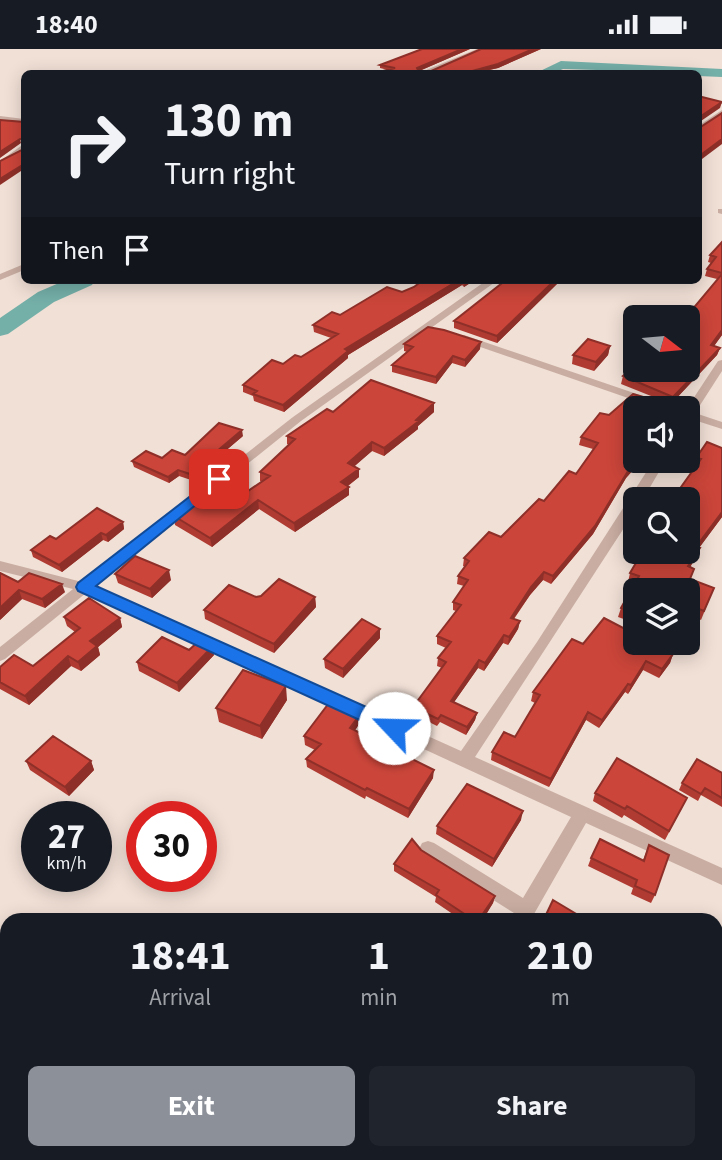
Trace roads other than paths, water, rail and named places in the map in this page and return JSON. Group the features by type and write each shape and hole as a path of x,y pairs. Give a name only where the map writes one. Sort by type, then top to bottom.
{"street":[{"path":"431,70 484,49"},
{"path":"702,126 722,112"},
{"path":"0,118 21,121"},
{"path":"0,163 21,150"},
{"path":"0,277 21,268"},
{"path":"0,655 276,436 487,284"},
{"path":"428,325 441,330"},
{"path":"454,334 633,396"},
{"path":"700,396 722,363"},
{"path":"700,418 722,426"},
{"path":"466,759 623,520"},
{"path":"0,566 84,587 722,877"},
{"path":"524,913 582,814"},
{"path":"428,849 520,913"}],"waterway":[{"path":"550,70 561,65 662,70"},
{"path":"702,72 722,73"},
{"path":"0,329 46,297 75,284"}]}
